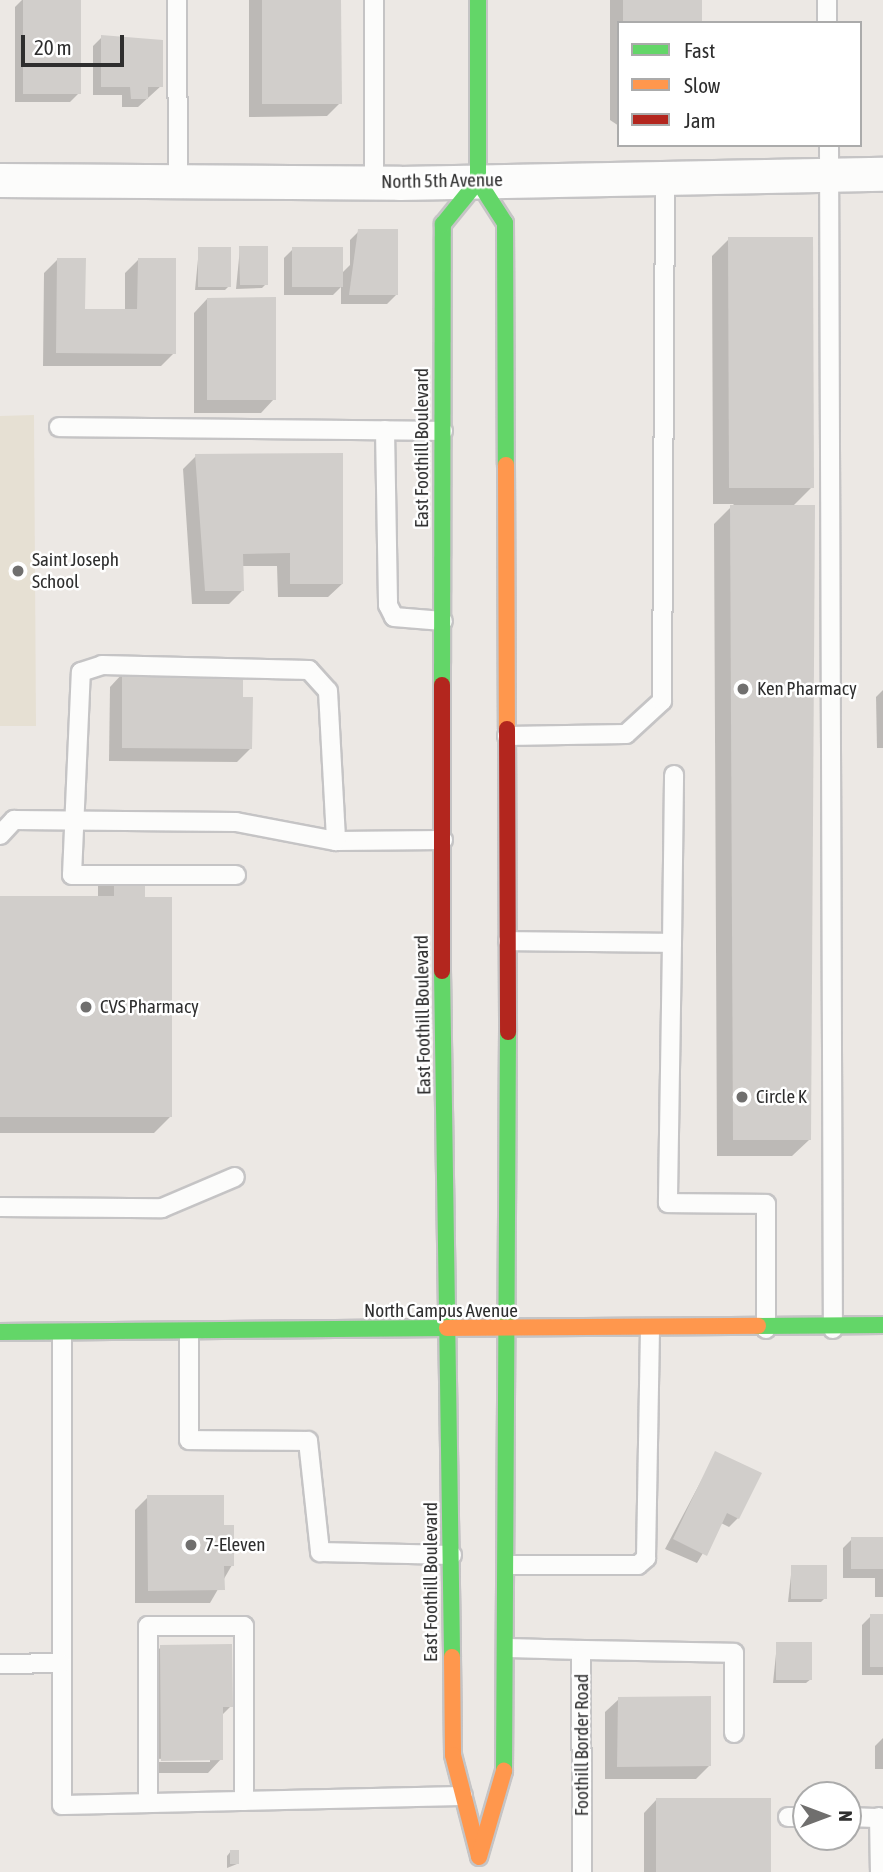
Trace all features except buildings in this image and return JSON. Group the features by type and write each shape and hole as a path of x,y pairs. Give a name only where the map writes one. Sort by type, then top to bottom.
{"main road":[{"path":"478,0 478,181"},
{"name":"East Foothill Boulevard","path":"478,181 505,223 508,941 507,1759 479,1864 453,1755 443,841 443,224 478,181"},
{"name":"North Campus Avenue","path":"0,1332 508,1332 833,1329 883,1325"}],"street":[{"name":"North 5th Avenue","path":"0,180 478,181 665,176 829,160 883,174"}],"lane":[{"path":"177,0 178,179"},
{"path":"374,0 374,182"},
{"path":"827,0 827,21"},
{"path":"829,160 833,1329"},
{"path":"507,736 626,734 662,701 665,176"},
{"path":"59,427 443,430"},
{"path":"385,430 388,605 394,617 443,621"},
{"path":"236,875 72,875 72,821 80,671 102,665 274,664 309,670 327,691 336,841"},
{"path":"674,775 668,1203 766,1204 766,1329"},
{"path":"0,835 14,820 236,822 336,841 443,841"},
{"path":"508,941 672,943"},
{"path":"0,1208 162,1208 235,1177"},
{"path":"507,1564 638,1564 646,1558 650,1330"},
{"path":"62,1334 62,1805 463,1796"},
{"path":"190,1334 190,1440 308,1441 320,1552 452,1555"},
{"path":"148,1803 148,1626 244,1626 244,1801"},
{"name":"Foothill Border Road","path":"508,1648 581,1650 582,1872"},
{"path":"581,1650 734,1653 734,1733"},
{"path":"0,1664 61,1663"},
{"path":"862,1817 881,1818 880,1872"}],"shaded area":[{"name":"Saint Joseph School","path":"34,415 36,726 0,726 0,416"}],"traffic: fast":[{"path":"478,0 478,181 505,223 506,465"},
{"path":"442,685 443,224 478,181"},
{"path":"442,971 452,1657"},
{"path":"504,1771 508,1032"},
{"path":"758,1326 883,1325"},
{"path":"0,1332 447,1328"}],"traffic: slow":[{"path":"506,465 507,729"},
{"path":"447,1328 758,1326"},
{"path":"452,1657 453,1755 479,1856"},
{"path":"479,1857 504,1771"}],"traffic: jam":[{"path":"442,685 442,971"},
{"path":"507,729 508,1032"}],"place":[{"name":"Saint Joseph School","path":"18,571"},
{"name":"Ken Pharmacy","path":"743,689"},
{"name":"CVS Pharmacy","path":"86,1007"},
{"name":"Circle K","path":"742,1097"},
{"name":"7-Eleven","path":"191,1545"}]}
